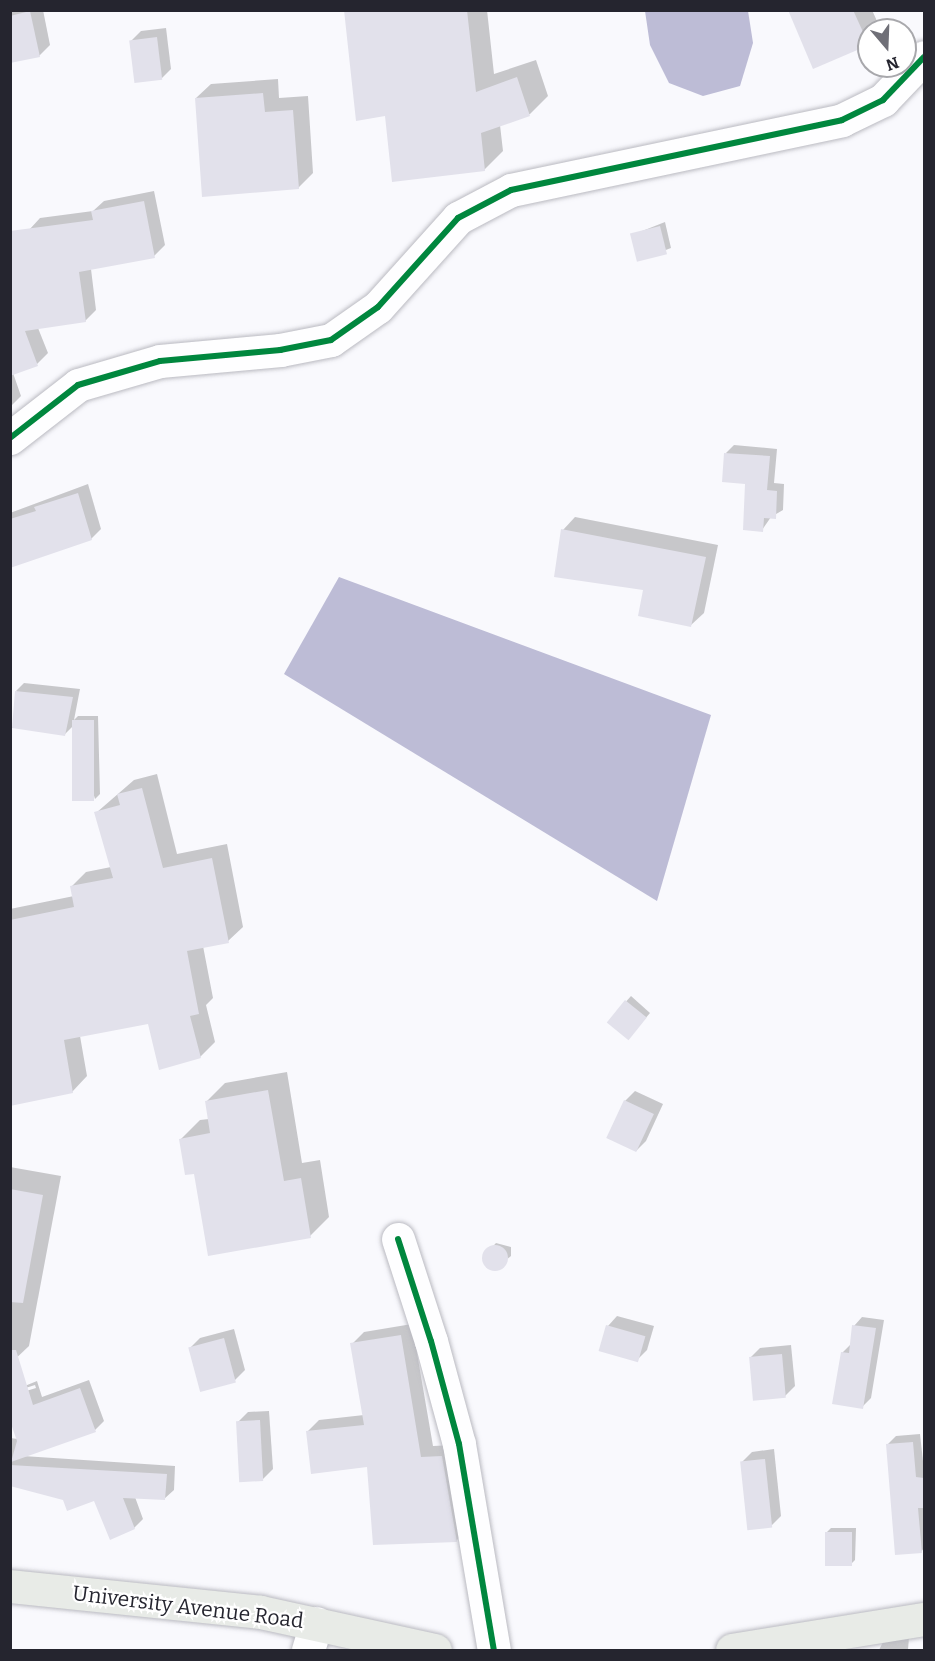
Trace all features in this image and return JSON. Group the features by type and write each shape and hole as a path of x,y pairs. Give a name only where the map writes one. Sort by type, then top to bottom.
{"main road":[{"name":"University Avenue Road","path":"10,1586 260,1612 312,1637 435,1650"},
{"path":"732,1650 924,1619"}],"street":[{"path":"10,438 78,384 160,361 280,350 331,340 378,307 458,218 511,190 842,120 882,100 924,57"},
{"path":"398,1239 431,1341 459,1444 494,1650"}],"water":[{"path":"645,11 748,11 753,43 740,86 703,96 669,83 650,45"},
{"path":"339,577 711,715 657,901 284,674"}],"building":[{"path":"344,10 467,10 476,92 517,77 530,116 481,133 485,171 392,182 385,116 356,121"},
{"path":"788,10 853,10 857,19 857,50 813,69"},
{"path":"30,11 40,57 10,63 10,16"},
{"path":"157,37 162,80 134,83 129,40"},
{"path":"263,93 265,112 293,110 299,189 202,197 195,98"},
{"path":"144,201 155,258 79,272 86,322 25,331 38,366 10,376 10,231 93,220 91,211"},
{"path":"660,226 667,254 637,262 630,233"},
{"path":"724,453 770,456 767,490 777,491 776,519 764,518 763,532 743,530 745,484 722,482"},
{"path":"78,493 92,540 10,568 10,519 36,511 34,507"},
{"path":"561,529 706,557 691,627 638,616 643,590 554,577"},
{"path":"15,691 73,697 65,736 12,728"},
{"path":"72,720 94,720 94,801 72,801"},
{"path":"142,788 163,868 212,858 229,943 187,951 199,1014 190,1016 201,1058 159,1070 148,1024 64,1040 73,1093 10,1106 10,920 74,907 70,886 113,878 94,812 120,805 117,794"},
{"path":"625,1000 647,1018 629,1040 607,1023"},
{"path":"268,1090 284,1181 301,1178 311,1238 208,1256 194,1174 185,1175 179,1139 210,1133 205,1101"},
{"path":"624,1100 654,1114 636,1152 606,1138"},
{"path":"10,1189 43,1195 23,1303 10,1302"},
{"path":"495,1245 504,1249 508,1258 504,1267 495,1271 486,1267 482,1258 486,1249"},
{"path":"606,1325 645,1336 638,1362 599,1351"},
{"path":"852,1325 876,1328 863,1409 832,1404 841,1352 849,1353"},
{"path":"401,1335 421,1457 442,1456 457,1542 373,1545 367,1467 311,1474 306,1431 364,1425 350,1343"},
{"path":"224,1338 236,1382 200,1392 188,1348"},
{"path":"10,1350 16,1350 33,1405 80,1388 96,1432 11,1462 17,1441 10,1421"},
{"path":"782,1354 786,1398 753,1401 749,1357"},
{"path":"260,1420 263,1481 239,1482 236,1421"},
{"path":"913,1442 916,1477 924,1478 924,1508 918,1508 922,1553 895,1555 886,1444"},
{"path":"765,1459 772,1528 747,1530 740,1462"},
{"path":"10,1465 167,1474 165,1500 123,1498 135,1529 110,1540 94,1501 67,1511 63,1500 10,1486"},
{"path":"825,1532 852,1532 852,1566 825,1566"}],"cycle path":[{"path":"10,438 78,385 160,361 280,350 331,340 378,307 458,218 511,190 842,120 883,100 924,57"},
{"path":"398,1239 431,1341 459,1444 494,1650"}]}
